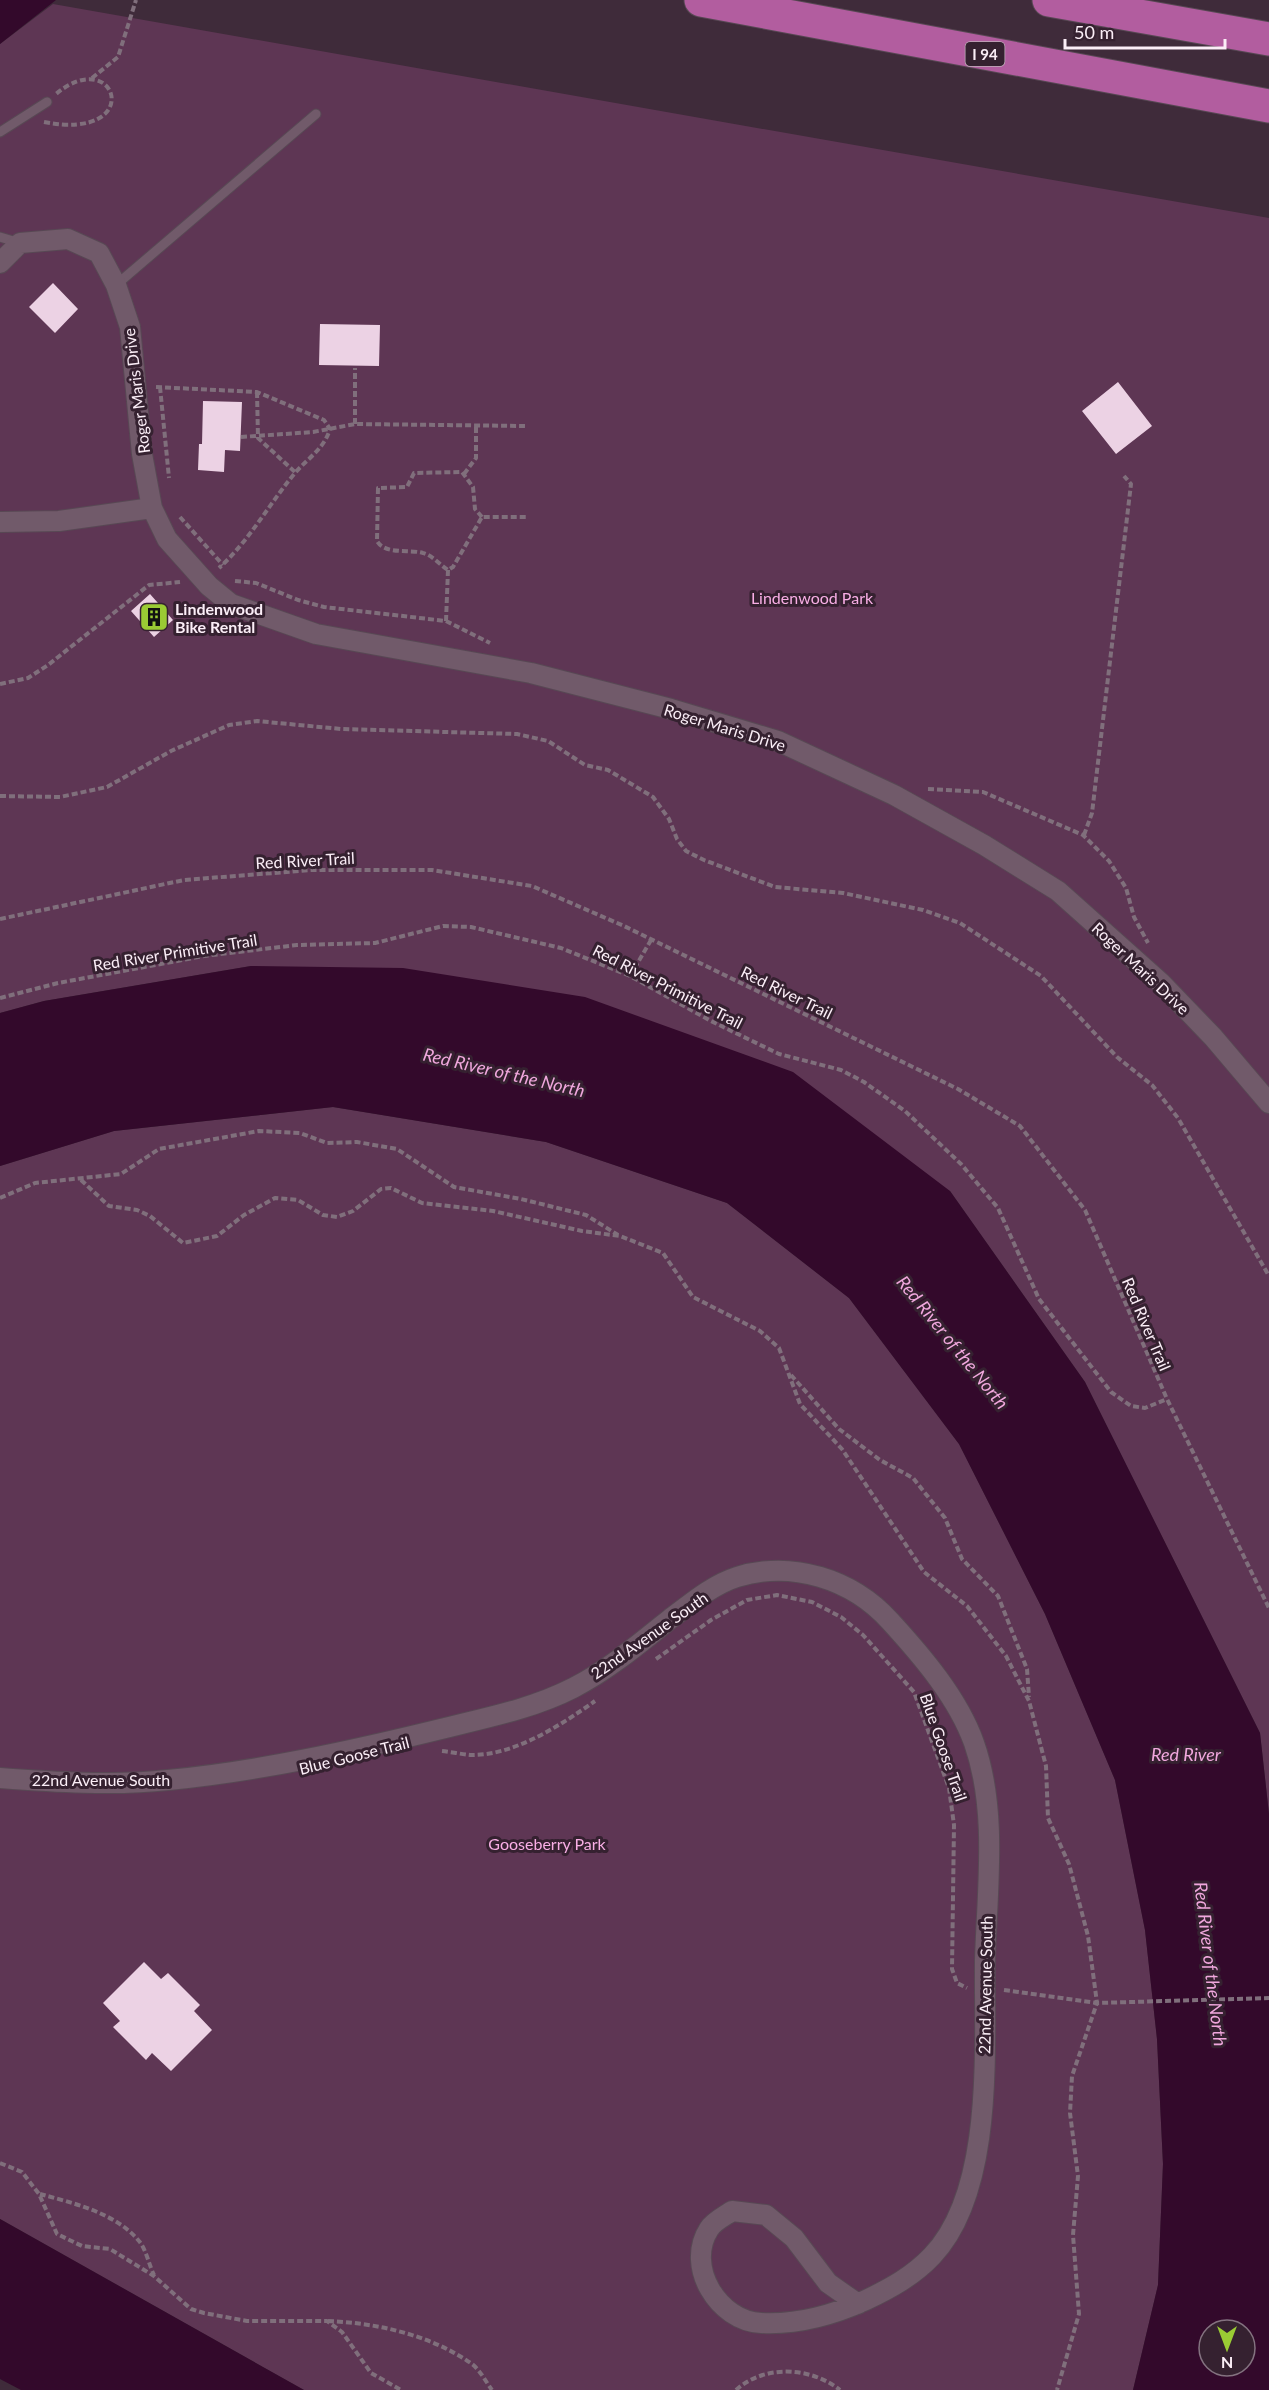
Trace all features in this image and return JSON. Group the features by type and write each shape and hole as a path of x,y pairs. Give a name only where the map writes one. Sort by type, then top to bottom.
{"highway":[{"name":"I 94","path":"701,0 1269,106"},
{"path":"1048,0 1269,39"}],"street":[{"name":"Roger Maris Drive","path":"20,243 68,239 99,253 116,285 130,327 142,454 152,508 167,539 205,581 231,604 316,634 531,673 671,709 778,741 894,795 984,845 1058,891 1161,983 1213,1037 1269,1103"},
{"path":"0,263 20,243"},
{"path":"0,522 58,521 152,508"},
{"name":"22nd Avenue South","path":"0,1778 40,1781 163,1781 251,1769 384,1743 518,1710 572,1689 621,1658 695,1599 736,1578 777,1571 818,1575 852,1590 887,1617 942,1685 973,1742 983,1783 988,1828 984,2084 975,2167 958,2215 935,2253 900,2283 858,2304 822,2317 789,2323 753,2323 724,2307 704,2282 699,2252 711,2226 732,2211 766,2215 794,2238 828,2283 858,2304"}],"lane":[{"path":"0,132 25,118 46,102"},
{"path":"116,285 316,114"},
{"path":"0,237 20,243"}],"path":[{"path":"46,102 67,85 91,78 118,57 136,0"},
{"path":"25,118 60,125 87,124 101,119 112,107 113,95 105,83 91,78"},
{"path":"355,368 355,424"},
{"path":"137,386 257,392 324,420 330,429"},
{"path":"160,387 168,481"},
{"path":"257,392 257,434 296,473"},
{"path":"241,436 330,429 355,424 525,426"},
{"path":"464,474 476,458 477,426"},
{"path":"0,684 28,678 48,665 149,585 205,581 242,546 296,473 326,442 330,429"},
{"path":"448,570 426,553 386,549 380,546 377,541 378,488 407,487 414,473 420,470 464,474"},
{"path":"464,474 473,487 475,509 482,518"},
{"path":"1083,836 1092,813 1131,484 1124,477"},
{"path":"179,515 223,565"},
{"path":"482,518 527,518"},
{"path":"448,570 453,567 482,518"},
{"path":"446,621 448,570"},
{"path":"0,796 60,797 107,787 171,751 229,725 257,721 341,729 517,734 548,741 585,765 608,770 653,797 669,819 677,839 686,851 704,860 775,887 843,892 922,910 960,923 1041,976 1117,1057 1152,1085 1178,1118 1269,1276"},
{"name":"Red River Trail","path":"0,919 184,880 312,870 432,870 532,886 651,940 958,1089 1020,1126 1085,1210 1167,1399 1269,1608"},
{"name":"Red River Primitive Trail","path":"0,999 58,983 204,956 297,945 375,944 443,926 471,927 561,948 630,976 711,1021 779,1054 841,1070 864,1082 905,1111 961,1164 998,1208 1040,1299 1111,1392 1131,1406 1145,1408 1167,1399"},
{"path":"630,976 651,940"},
{"path":"0,1198 35,1183 81,1180 121,1174 159,1149 259,1131 300,1134 327,1143 357,1142 397,1149 454,1187 521,1199 586,1215 620,1236 663,1253 693,1298 760,1331 779,1348 800,1404 842,1449 924,1572 967,1606 1006,1656 1029,1701"},
{"path":"81,1180 109,1206 137,1210 150,1216 173,1238 183,1243 218,1236 244,1215 275,1198 298,1200 323,1215 337,1217 353,1211 381,1189 391,1188 422,1203 493,1211 582,1231 620,1236"},
{"path":"788,1372 839,1429 880,1460 913,1478 945,1518 962,1559 998,1596 1027,1669 1029,1701 1046,1766 1048,1818 1069,1864 1085,1925 1097,2003 1072,2076 1070,2113 1078,2176 1073,2235 1079,2314 1057,2390"},
{"name":"Blue Goose Trail","path":"654,1660 711,1620 747,1600 777,1595 812,1602 841,1617 863,1635 914,1692 949,1788 954,1825 952,1969 957,1983 968,1989 985,1988 1097,2003 1269,1998"},
{"path":"439,1751 471,1755 499,1751 529,1740 598,1699"},
{"path":"0,2163 22,2172 39,2194 57,2234 82,2246 110,2249 154,2276 191,2309 247,2320 363,2323 416,2336 474,2365 492,2390"},
{"path":"39,2194 80,2205 119,2224 140,2242 154,2276"},
{"path":"327,2321 342,2332 371,2373 401,2390"},
{"path":"736,2389 758,2377 795,2370 828,2380 840,2390"}],"green space":[{"name":"Lindenwood Park","path":"53,4 1269,218 1269,1814 1260,1733 1085,1382 950,1191 251,966 44,1001 0,1013 0,44"},
{"name":"Gooseberry Park","path":"333,1107 546,1142 727,1203 849,1298 959,1444 1045,1614 1115,1780 1145,1930 1157,2039 1163,2164 1158,2285 1133,2390 304,2390 0,2219 0,1166 114,1131"}],"water":[{"path":"0,0 56,0 0,44"},
{"name":"Red River","path":"251,966 403,968 585,997 793,1072 950,1191 1085,1382 1260,1733 1269,1814 1269,2390 1133,2390 1158,2285 1163,2164 1157,2039 1145,1930 1115,1780 1045,1614 959,1444 849,1298 727,1203 546,1142 333,1107 114,1131 0,1166 0,1013 44,1001"},
{"path":"0,2219 304,2390 21,2390 0,2379"}],"building":[{"path":"53,283 78,309 55,333 29,307"},
{"path":"320,324 380,325 379,366 319,365"},
{"path":"1118,382 1152,426 1116,454 1082,411"},
{"path":"203,401 242,402 240,451 225,450 224,472 198,470 199,444 202,444"},
{"name":"Lindenwood Bike Rental","path":"150,594 173,620 154,637 131,611"},
{"path":"144,1962 161,1979 168,1973 200,2005 194,2011 212,2030 171,2071 152,2053 146,2060 113,2027 120,2021 103,2003"}],"place":[{"name":"Lindenwood Bike Rental","path":"154,617"}],"water label":[{"name":"Red River of the North","path":"504,1072"},
{"name":"Red River of the North","path":"953,1342"},
{"name":"Red River of the North","path":"1211,1964"}]}
